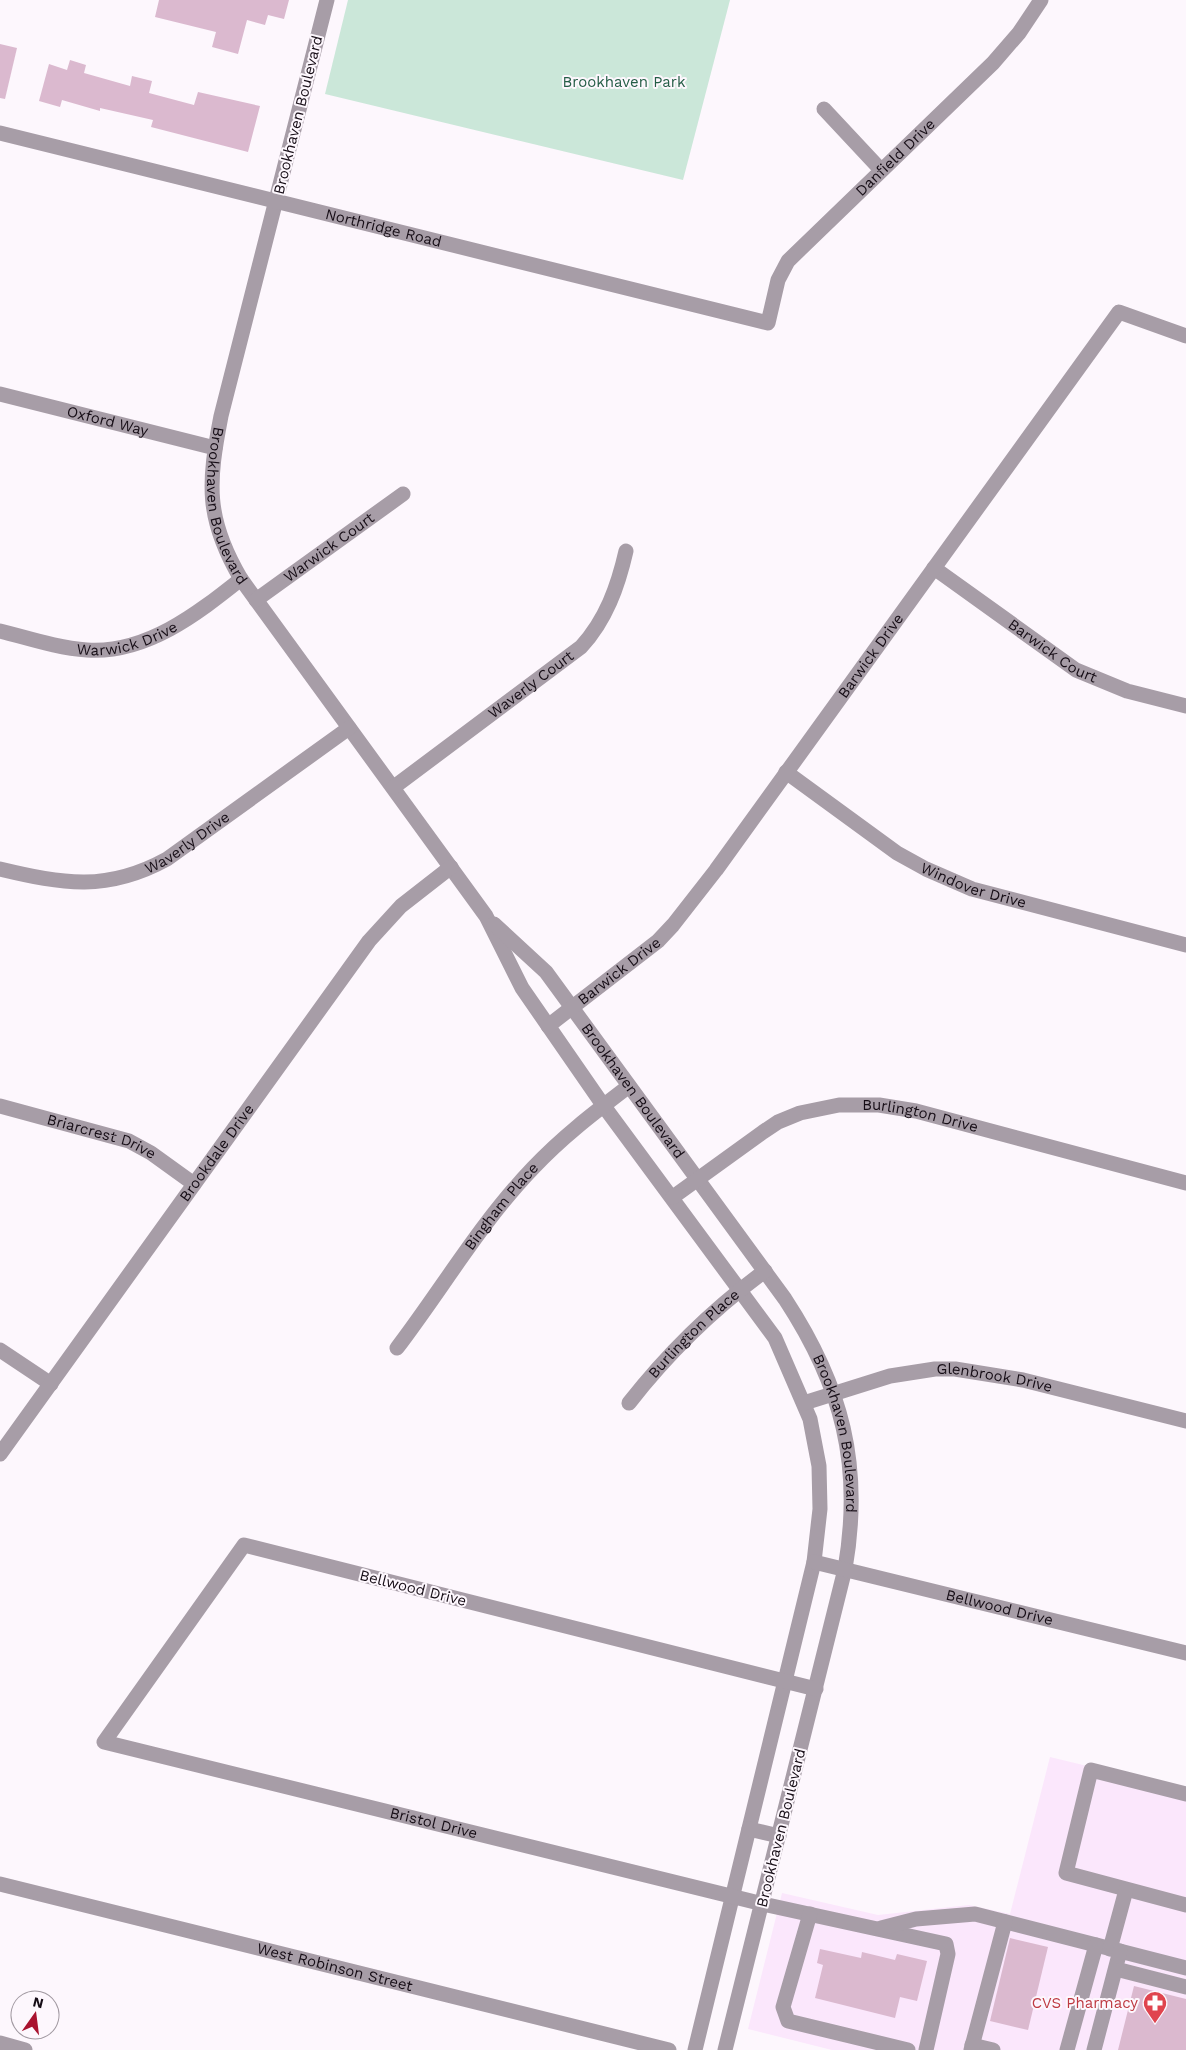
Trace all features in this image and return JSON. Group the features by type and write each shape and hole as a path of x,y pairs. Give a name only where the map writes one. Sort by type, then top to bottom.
{"street":[{"name":"Brookhaven Boulevard","path":"326,0 215,448 211,483 213,511 226,554 256,600 394,787 486,916 522,988 603,1105 775,1338 810,1419 820,1466 820,1509 814,1562 695,2050"},
{"name":"Danfield Drive","path":"768,322 778,280 788,261 993,63 1019,33 1041,0"},
{"path":"824,109 881,170"},
{"name":"Northridge Road","path":"0,133 768,322"},
{"name":"Barwick Drive","path":"548,1026 646,951 673,925 1119,312 1186,336"},
{"name":"Oxford Way","path":"0,394 215,448"},
{"name":"Warwick Court","path":"256,600 403,494"},
{"name":"Waverly Court","path":"394,787 581,647 600,624 618,584 626,551"},
{"name":"Barwick Court","path":"934,568 1076,670 1127,691 1186,706"},
{"name":"Warwick Drive","path":"0,631 86,650 106,650 128,646 170,629 241,579"},
{"name":"Waverly Drive","path":"0,869 35,877 83,883 104,882 146,871 167,859 349,728"},
{"name":"Windover Drive","path":"786,772 898,853 972,889 1186,945"},
{"name":"Brookdale Drive","path":"0,1454 369,941 401,906 451,868"},
{"name":"Brookhaven Boulevard","path":"486,916 546,972 765,1271 803,1326 816,1349 834,1393 849,1451 851,1524 845,1569 763,1904 725,2050"},
{"name":"Bingham Place","path":"397,1348 506,1199 556,1144 629,1086"},
{"name":"Burlington Drive","path":"673,1198 778,1122 817,1109 839,1105 862,1105 916,1111 1186,1183"},
{"name":"Briarcrest Drive","path":"0,1106 78,1125 129,1141 151,1153 194,1184"},
{"name":"Burlington Place","path":"629,1403 654,1371 691,1332 739,1290 765,1271"},
{"path":"0,1350 51,1384"},
{"name":"Glenbrook Drive","path":"804,1403 890,1376 927,1370 955,1369 1023,1380 1186,1421"},
{"name":"Bellwood Drive","path":"104,1742 244,1545 816,1689"},
{"name":"Bellwood Drive","path":"814,1562 1186,1653"},
{"name":"Bristol Drive","path":"104,1742 763,1904 946,1944 948,1954 926,2050"},
{"path":"1186,1794 1091,1770 1066,1873 1186,1905"},
{"path":"749,1829 779,1836"},
{"name":"West Robinson Street","path":"0,1884 669,2050"},
{"path":"1068,2050 1109,1948 1126,1890"},
{"path":"810,1914 783,2007 788,2021 908,2050"},
{"path":"877,1928 916,1919 975,1914 1186,1968"},
{"path":"993,2050 971,2047 1005,1922"},
{"path":"1094,2050 1116,1969 1109,1948"},
{"path":"1116,1969 1186,1987"},
{"path":"0,2043 25,2050"}],"shaded area":[{"path":"1050,1757 1186,1790 1186,2050 832,2050 748,2029 782,1893 878,1915 969,1905 1010,1914"}],"green space":[{"name":"Brookhaven Park","path":"348,0 730,0 683,180 325,94"}],"building":[{"path":"159,0 289,0 284,19 268,15 265,25 247,20 238,54 212,47 216,32 155,17"},
{"path":"0,44 17,48 5,99 0,98"},
{"path":"70,60 86,65 84,73 130,86 132,76 152,81 149,93 194,105 198,92 260,106 248,152 151,127 153,120 100,108 100,111 62,100 60,107 39,101 49,64 67,70"},
{"path":"1010,1938 1048,1947 1028,2030 990,2021"},
{"path":"820,1949 861,1958 862,1952 895,1960 897,1954 927,1961 917,2001 900,1997 895,2018 815,1998 823,1965 817,1963"},
{"name":"CVS Pharmacy","path":"1134,1986 1186,1999 1186,2050 1118,2050"}],"place":[{"name":"CVS Pharmacy","path":"1155,2024"}]}
